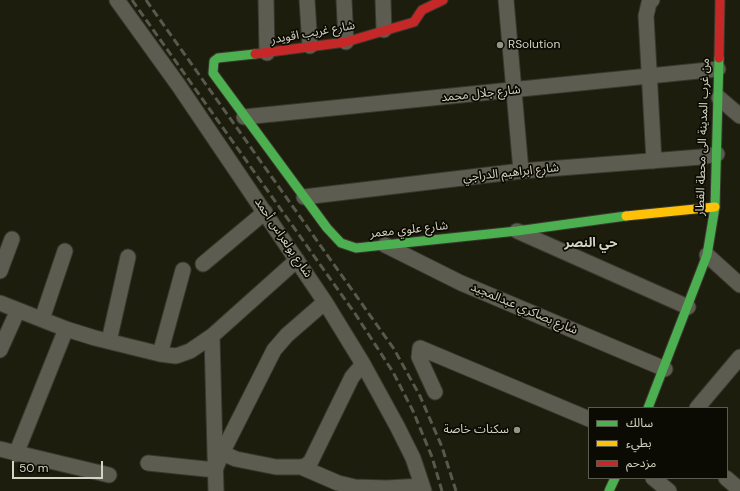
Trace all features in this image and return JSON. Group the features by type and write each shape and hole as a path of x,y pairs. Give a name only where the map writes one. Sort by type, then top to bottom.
{"street":[{"name":"شارع بولعراس أحمد","path":"117,0 179,86 325,302 363,364 413,458 423,488"},
{"path":"266,0 267,53"},
{"path":"307,0 310,46"},
{"path":"344,0 346,42"},
{"path":"383,0 384,30"},
{"name":"شارع غريب اقويدر","path":"223,57 267,53 346,42 414,22 419,17 422,5 444,0"},
{"path":"506,0 521,171"},
{"path":"652,0 649,3 646,16 654,161"},
{"name":"من غرب المدينة الى محطة القطار","path":"649,407 708,256 714,207 717,154 720,0"},
{"name":"شارع علوي معمر","path":"223,57 218,58 214,62 213,73 327,228 341,243 356,248 714,207"},
{"name":"شارع جلال محمد","path":"244,117 513,91 718,69"},
{"path":"719,98 740,116"},
{"name":"شارع ابراهيم الدراجي","path":"304,197 521,171 701,157 717,154"},
{"path":"203,264 265,212"},
{"path":"516,230 688,307"},
{"path":"0,271 12,239"},
{"name":"شارع بصاكري عبدالمجيد","path":"385,245 461,283 664,369"},
{"path":"42,319 65,251"},
{"path":"708,256 740,285"},
{"path":"109,341 128,257"},
{"path":"0,303 66,329 160,354 176,356 190,351 212,336 297,260"},
{"path":"160,354 183,270"},
{"path":"215,470 222,453 274,350 287,335 325,302"},
{"path":"0,350 18,310"},
{"path":"16,454 66,329"},
{"path":"212,336 216,491"},
{"path":"435,392 419,357 420,348 588,419"},
{"path":"699,407 740,357"},
{"path":"301,467 311,460 352,377 363,364"},
{"path":"0,449 108,475"},
{"path":"222,453 254,464 276,467 301,467 338,483 355,487 423,488"},
{"path":"148,463 215,470"},
{"path":"609,491 615,479"},
{"path":"654,479 669,491"}],"railway":[{"path":"132,0 356,315 393,372 413,411 432,457 442,491"},
{"path":"146,0 394,349 420,396 442,447 456,491"}],"traffic: fast":[{"path":"255,54 218,58 214,61 213,73 327,228 341,243 356,248 517,231 626,216"},
{"path":"648,407 707,255 715,207 719,58"},
{"path":"609,491 615,479"}],"traffic: slow":[{"path":"626,216 715,207"}],"traffic: jam":[{"path":"255,54 346,42 414,22 422,10 443,0"},
{"path":"719,58 720,0"}],"place":[{"name":"RSolution","path":"500,45"},
{"name":"سكنات خاصة","path":"517,430"}],"district":[{"name":"حي النصر","path":"591,244"}]}
